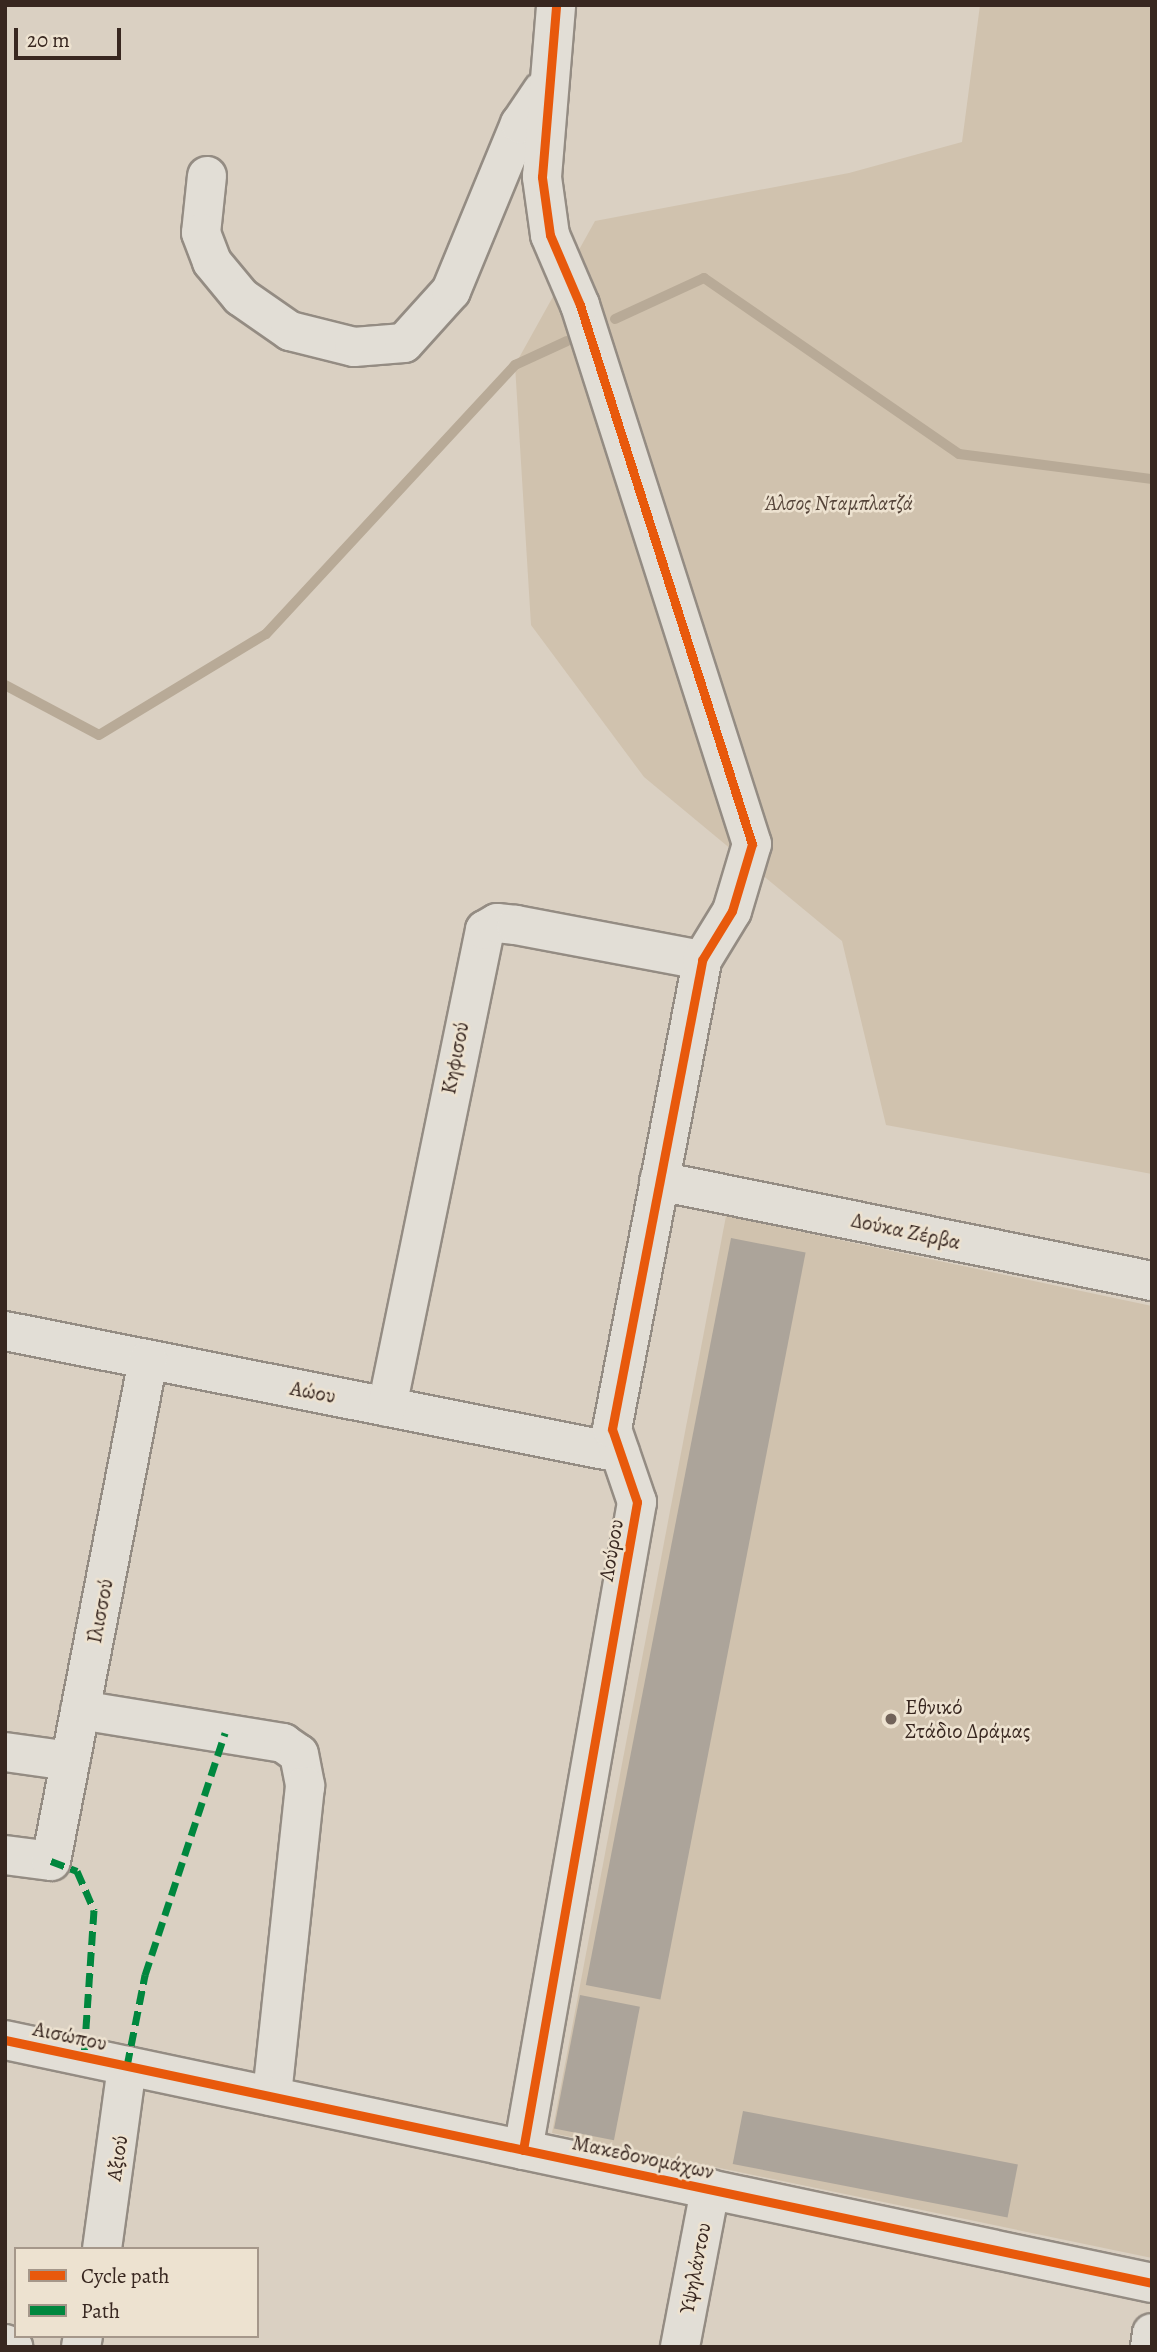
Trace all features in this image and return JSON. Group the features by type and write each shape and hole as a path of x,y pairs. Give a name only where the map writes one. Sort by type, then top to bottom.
{"street":[{"path":"556,5 545,87 542,177 550,235 580,305 751,844 733,911 702,960"},
{"path":"207,176 201,233 212,262 241,297 290,331 354,347 404,343 451,291 520,124 545,87"},
{"name":"Κηφισού","path":"387,1407 485,930 497,923 516,925 702,960"},
{"name":"Λούρου","path":"523,2150 637,1502 612,1429 702,960"},
{"name":"Δούκα Ζέρβα","path":"659,1181 1152,1281"},
{"name":"Αώου","path":"5,1331 620,1453"},
{"name":"Ιλισσού","path":"5,1855 51,1861 148,1360"},
{"path":"80,1710 283,1743 299,1754 305,1786 272,2096"},
{"path":"5,1752 70,1761"},
{"name":"Αισώπου","path":"5,2040 127,2066"},
{"name":"Μακεδονομάχων","path":"127,2066 1152,2283"},
{"name":"Αξιού","path":"102,2247 127,2066"},
{"name":"Υψηλάντου","path":"680,2347 710,2189"},
{"path":"1150,2347 1152,2333"},
{"path":"5,2344 13,2347"}],"green space":[{"name":"Άλσος Νταμπλατζά","path":"980,5 1152,5 1152,1174 886,1125 842,941 644,777 531,625 515,365 595,221 849,173 962,142"},
{"name":"Εθνικό Στάδιο Δράμας","path":"726,1216 1152,1306 1152,2258 552,2133"}],"building":[{"path":"731,1238 806,1253 660,2000 586,1985"},
{"path":"580,1995 640,2007 614,2140 554,2129"},
{"path":"743,2111 1018,2164 1008,2217 733,2164"}],"waterway":[{"path":"615,319 704,278 959,454 1152,479"},
{"path":"5,685 99,735 266,634 515,365 567,341"}],"marked path":[{"path":"127,2066 145,1975 225,1733"},
{"path":"51,1861 77,1871 94,1910 84,2057"}],"cycle path":[{"path":"523,2150 637,1502 612,1429 702,960 732,911 752,844 580,305 550,235 542,177 556,5"},
{"path":"5,2040 1152,2283"}],"place":[{"name":"Εθνικό Στάδιο Δράμας","path":"891,1719"}]}
